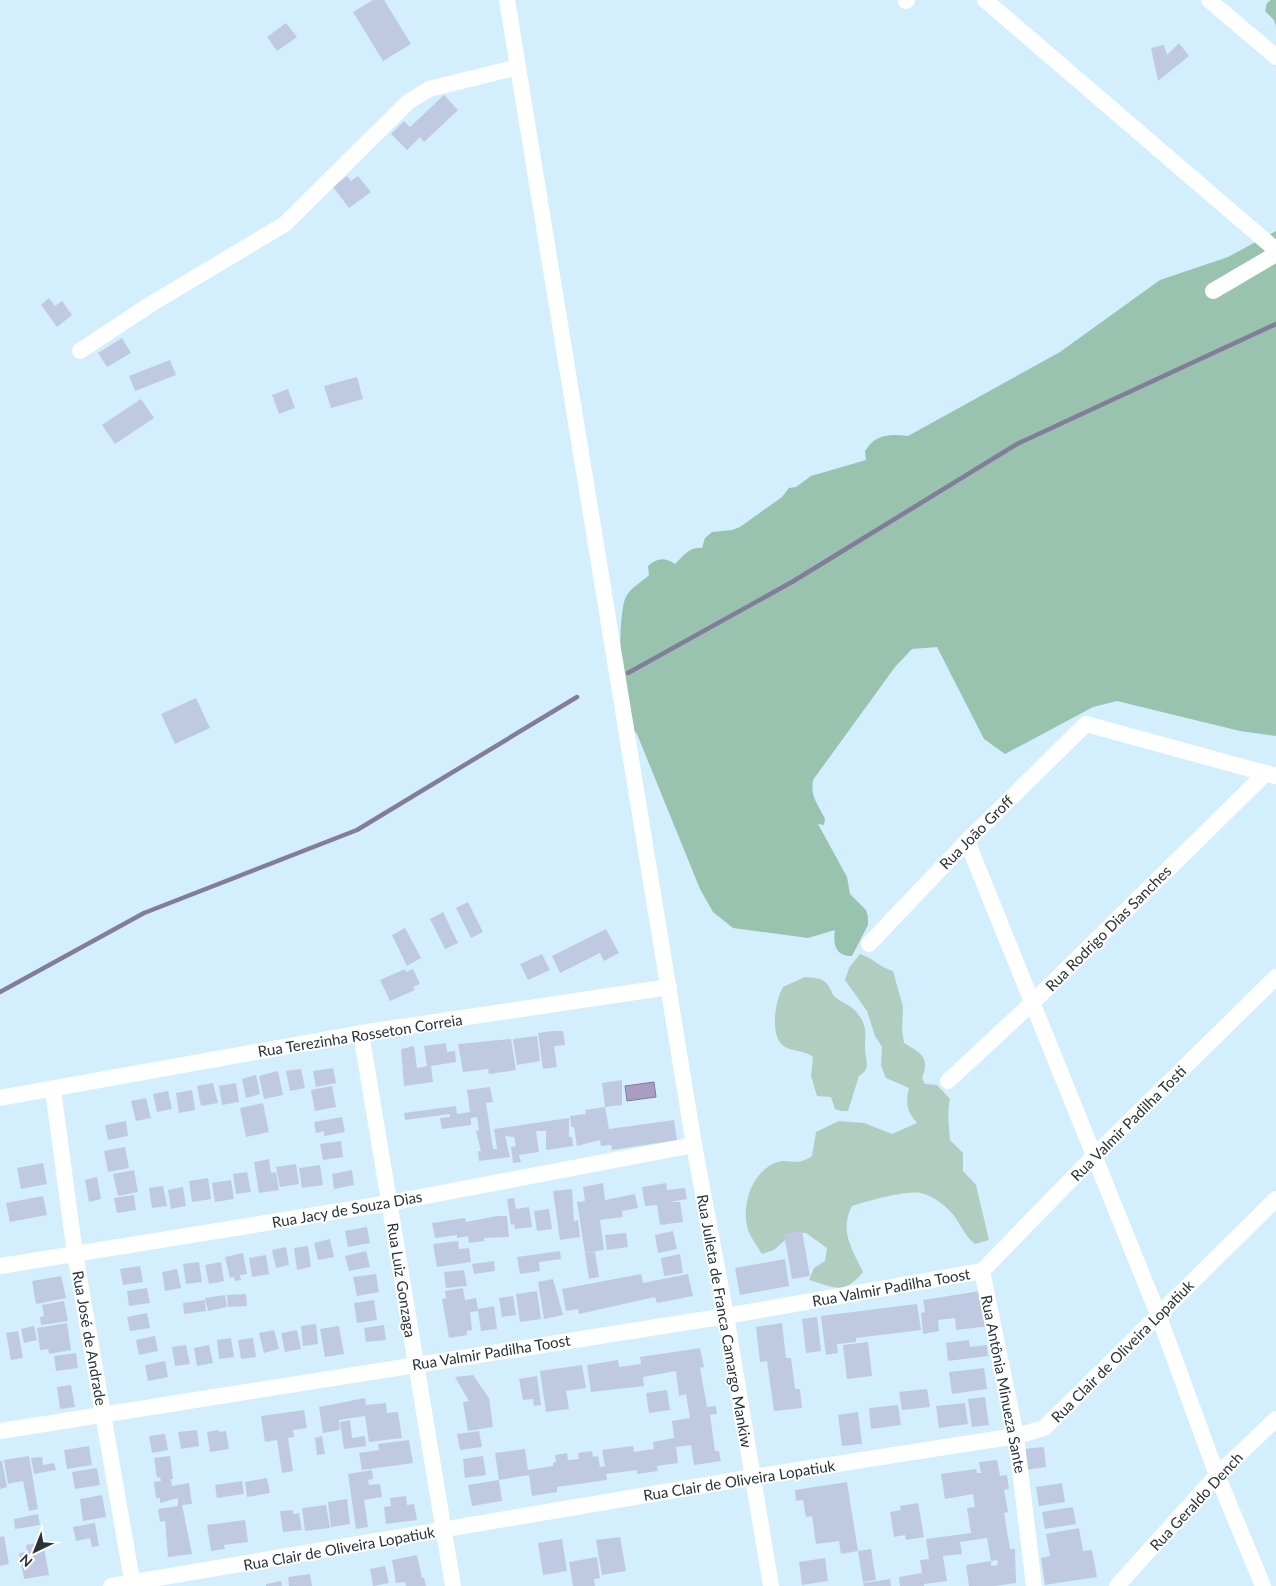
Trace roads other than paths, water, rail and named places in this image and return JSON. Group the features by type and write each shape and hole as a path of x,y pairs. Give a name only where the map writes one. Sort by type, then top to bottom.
{"street":[{"name":"Rua Julieta de Franca Camargo Mankiw","path":"507,0 694,1145 726,1316 771,1586"},
{"path":"985,0 1276,252 1213,291"},
{"path":"1209,0 1276,57"},
{"path":"80,352 151,304 285,224 408,102 429,89 518,67"},
{"name":"Rua João Groff","path":"869,944 967,841 1086,724 1271,775"},
{"name":"Rua Rodrigo Dias Sanches","path":"948,1081 1271,775"},
{"path":"967,841 1158,1314 1218,1475 1263,1586"},
{"name":"Rua Valmir Padilha Tosti","path":"982,1271 1094,1156 1276,977"},
{"name":"Rua Terezinha Rosseton Correia","path":"0,1098 53,1090 361,1033 669,987"},
{"name":"Rua Luiz Gonzaga","path":"361,1033 452,1586"},
{"name":"Rua José de Andrade","path":"53,1090 75,1254 133,1584"},
{"name":"Rua Jacy de Souza Dias","path":"0,1266 389,1203 694,1145"},
{"name":"Rua Clair de Oliveira Lopatiuk","path":"111,1586 133,1584 753,1477 1016,1436 1044,1428 1276,1199"},
{"name":"Rua Valmir Padilha Toost","path":"0,1431 726,1316 982,1271"},
{"name":"Rua Antônia Minueza Sante","path":"982,1271 1016,1436 1034,1586"},
{"name":"Rua Geraldo Dench","path":"1117,1586 1218,1475 1276,1418"}],"waterway":[{"path":"628,673 792,582 1017,444 1276,324"},
{"path":"0,992 144,913 357,830 577,697"}]}
